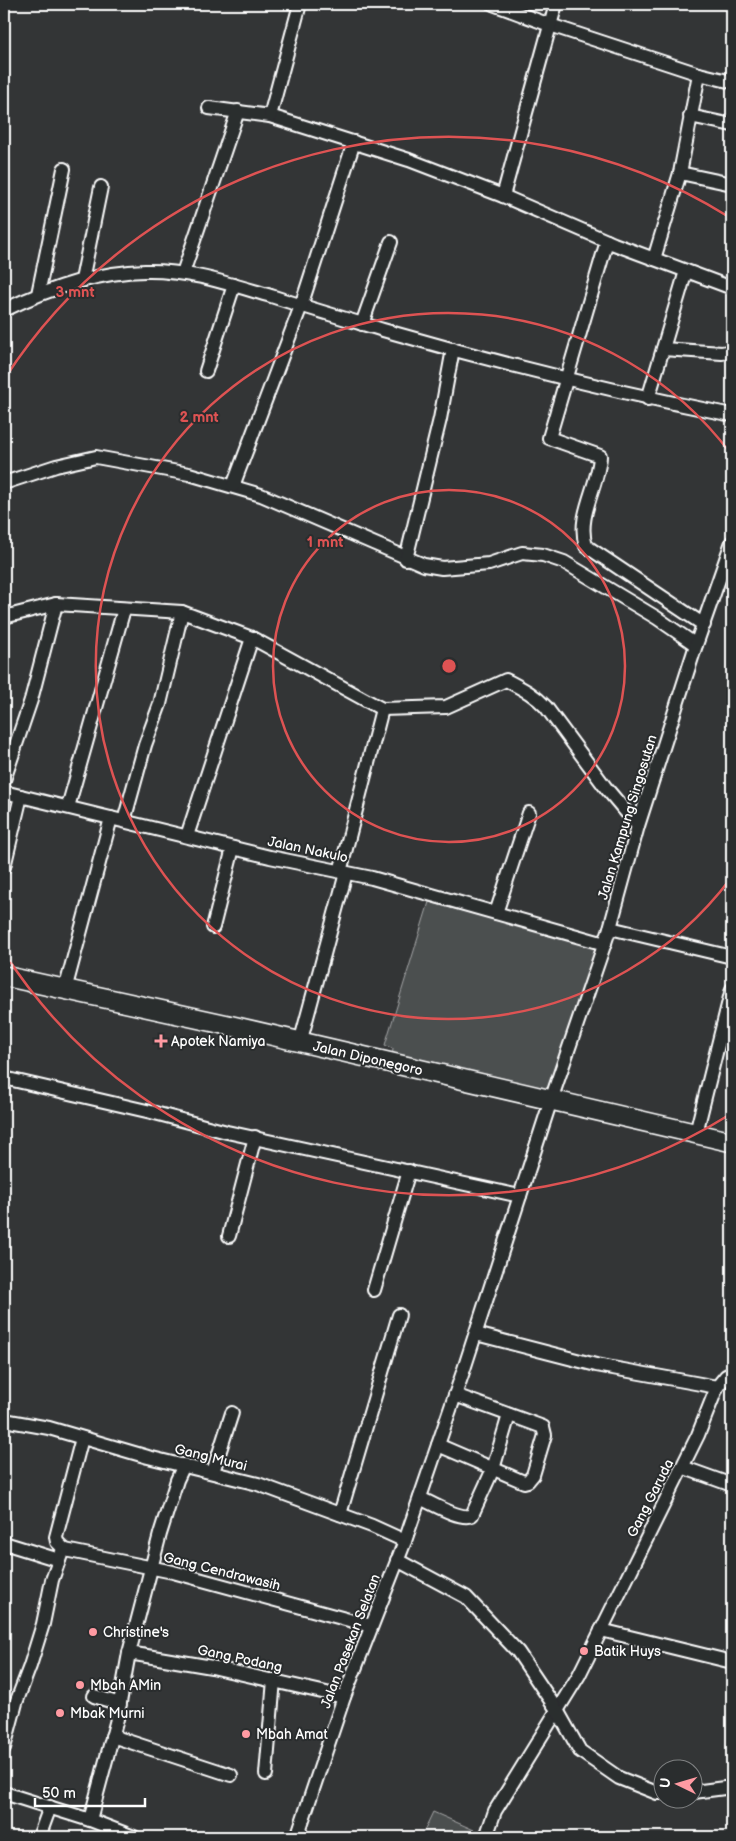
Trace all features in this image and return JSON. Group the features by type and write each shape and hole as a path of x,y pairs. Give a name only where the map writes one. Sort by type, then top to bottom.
{"street":[{"path":"270,116 300,4"},
{"path":"493,4 698,74 732,82"},
{"path":"503,196 556,4"},
{"path":"654,259 680,172 698,74"},
{"path":"209,108 270,116 409,160 503,196 654,259 732,288"},
{"path":"183,273 238,111"},
{"path":"690,116 732,125"},
{"path":"233,486 302,306 354,142"},
{"path":"38,294 64,169"},
{"path":"680,172 732,184"},
{"path":"82,280 101,186"},
{"path":"607,240 550,438 600,456 584,523 586,546 704,625"},
{"path":"362,324 391,242"},
{"path":"4,310 38,294 82,280 145,271 183,273 234,285 362,324 453,349 648,399 732,415"},
{"path":"648,399 686,271"},
{"path":"206,371 234,285"},
{"path":"406,559 440,419 453,349"},
{"path":"663,349 722,353 732,349"},
{"path":"4,483 56,466 96,458 189,474 262,495 331,524 406,559 424,565 442,568 489,564 522,553 543,555 564,562 657,618 696,645"},
{"name":"Jalan Kampung Singosutan","path":"476,1334 551,1100 605,944 638,826 696,645 732,542"},
{"path":"4,780 31,700 56,604"},
{"path":"4,617 56,604 182,612 252,638 382,709 446,708 506,680 538,698 606,788 638,826"},
{"path":"68,807 124,609"},
{"path":"65,990 117,819 160,704 182,612"},
{"path":"187,836 252,638"},
{"path":"300,1043 382,709"},
{"name":"Jalan Nakulo","path":"4,792 232,848 372,878 605,944"},
{"path":"4,867 21,796"},
{"path":"496,913 529,813"},
{"path":"213,927 232,848"},
{"path":"610,928 732,957"},
{"name":"Jalan Diponegoro","path":"4,976 732,1142"},
{"path":"696,1134 732,989"},
{"path":"4,1078 151,1112 226,1132 520,1196"},
{"path":"229,1236 255,1137"},
{"path":"374,1290 408,1171"},
{"path":"340,1514 399,1315"},
{"path":"476,1334 596,1365 717,1387 726,1376 732,1373"},
{"name":"Jalan Pasekan Selatan","path":"296,1837 344,1697 405,1541 476,1334"},
{"name":"Gang Garuda","path":"486,1837 495,1811 579,1676 698,1435 717,1387"},
{"path":"438,1446 524,1482 528,1482 533,1475 546,1435 545,1430 540,1425 455,1396"},
{"path":"213,1472 232,1413"},
{"path":"420,1498 447,1512 469,1517 475,1511 493,1469 509,1415"},
{"name":"Gang Murai","path":"4,1420 49,1428 258,1484 372,1526 405,1541"},
{"path":"4,1748 16,1703 43,1624 52,1580 62,1555 56,1537 82,1438"},
{"path":"90,1820 120,1704 129,1653 160,1534 177,1480 184,1465"},
{"path":"682,1467 732,1485"},
{"name":"Gang Cendrawasih","path":"4,1543 62,1555 173,1572 371,1626"},
{"path":"398,1560 466,1597 518,1652 557,1710 580,1752 620,1778 654,1792"},
{"path":"601,1630 732,1662"},
{"name":"Gang Podang","path":"129,1653 212,1667 344,1697"},
{"path":"266,1774 274,1680"},
{"path":"94,1696 120,1704"},
{"path":"112,1736 231,1775"},
{"path":"704,1791 732,1787"},
{"path":"4,1793 90,1820 134,1837"},
{"path":"39,1837 50,1807"}],"shaded area":[{"path":"429,902 597,947 549,1094 392,1059 393,1049 385,1045"},
{"path":"433,1812 474,1830 472,1837 421,1837"}],"place":[{"name":"Apotek Namiya","path":"161,1041"},
{"name":"Christine's","path":"93,1632"},
{"name":"Batik Huys","path":"584,1651"},
{"name":"Mbah AMin","path":"80,1685"},
{"name":"Mbak Murni","path":"60,1713"},
{"name":"Mbah Amat","path":"246,1734"}]}
